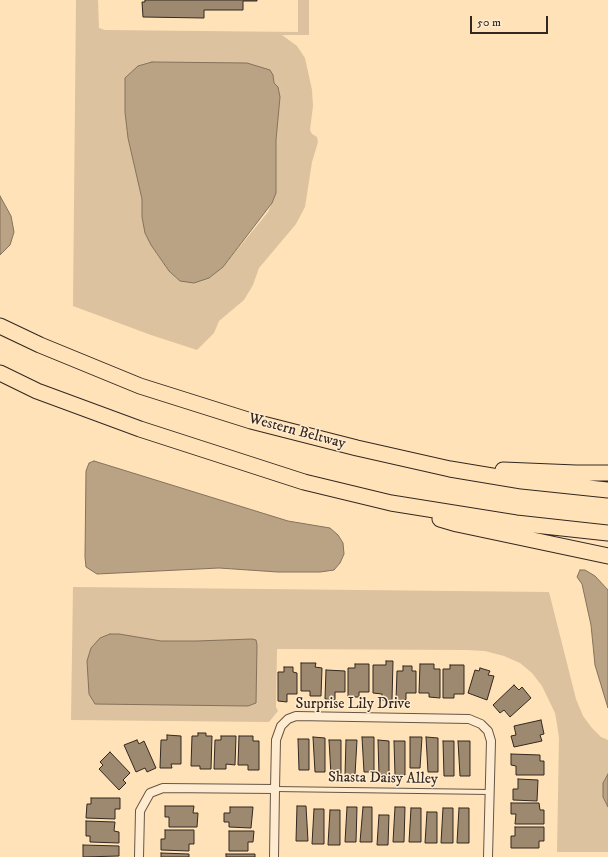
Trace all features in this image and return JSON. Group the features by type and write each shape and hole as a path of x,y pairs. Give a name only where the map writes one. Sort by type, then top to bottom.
{"highway":[{"name":"Western Beltway","path":"0,326 40,345 140,386 251,420 357,448 450,469 522,481 608,490"},
{"path":"0,373 37,391 140,429 304,482 391,503 457,524 608,556"},
{"path":"450,469 608,473"},
{"path":"391,503 516,523 608,532"}],"street":[{"name":"Surprise Lily Drive","path":"274,857 276,740 281,726 296,716 469,719 481,724 488,732 491,741 488,857"},
{"path":"139,857 140,811 150,793 163,788 275,789"}],"lane":[{"name":"Shasta Daisy Alley","path":"275,789 490,792"}],"shaded area":[{"path":"76,0 98,0 99,28 105,30 298,32 298,0 309,0 309,35 282,35 297,46 305,58 312,90 313,106 310,130 312,134 317,137 318,142 312,162 305,207 296,224 259,268 253,285 244,300 219,321 214,333 197,350 151,335 73,306","holes":["273,75 274,83 280,97 276,140 276,193 268,212 223,267 180,281 169,271 151,245 142,217 142,199 128,138 125,112 125,88"]},
{"path":"152,62 247,63 270,70 273,75 274,83 278,87 280,97 276,140 276,193 272,203 223,267 209,278 194,283 180,281 169,271 151,245 145,233 142,217 142,199 128,138 125,112 125,78 138,66"},
{"path":"0,196 11,216 14,232 10,245 0,255"},
{"path":"94,461 288,521 330,528 338,535 343,543 344,554 340,563 334,570 320,572 278,572 219,568 97,574 86,567 85,557 86,471 89,463"},
{"path":"580,570 585,570 595,576 608,590 608,708 595,665 591,625 582,584 577,577"},
{"path":"73,587 549,592 576,699 583,716 592,728 601,737 608,740 608,852 557,852 559,738 555,713 542,686 532,673 520,663 504,656 485,651 277,649 276,707 278,711 269,722 71,720"},
{"path":"110,634 119,634 161,641 256,640 256,703 248,706 95,704 89,694 87,661 91,648 100,638"},
{"path":"608,774 608,807 603,797 603,783"}],"building":[{"path":"145,0 257,1 243,1 243,10 204,10 204,18 143,17 142,2 145,2"},
{"path":"386,661 393,661 392,700 382,700 382,694 373,693 373,665 386,665"},
{"path":"301,663 316,663 315,667 322,668 321,696 310,696 310,691 301,691"},
{"path":"355,664 369,664 369,692 359,692 359,697 348,697 348,668 355,668"},
{"path":"420,664 434,664 434,669 440,669 440,698 429,697 429,693 419,693"},
{"path":"450,665 464,665 464,694 454,694 454,698 443,698 443,669 450,669"},
{"path":"403,666 412,666 412,671 416,671 416,693 406,693 406,700 396,700 397,671 403,671"},
{"path":"284,667 293,667 293,672 297,673 297,694 287,694 287,702 278,701 278,672 284,672"},
{"path":"480,668 490,671 488,675 494,676 487,700 468,693 475,670 479,671"},
{"path":"326,670 345,671 345,692 335,692 335,700 325,699"},
{"path":"514,685 519,690 522,687 531,698 510,717 504,710 500,713 493,705"},
{"path":"541,720 544,734 540,735 542,741 514,747 511,736 516,735 514,726"},
{"path":"198,733 206,733 206,736 212,736 211,769 200,769 200,766 191,766 192,736 198,736"},
{"path":"167,735 181,736 181,764 171,764 172,768 160,768 161,740 167,740"},
{"path":"221,736 236,736 235,765 226,764 226,769 214,769 215,740 221,740"},
{"path":"239,736 253,736 253,741 259,741 259,770 248,770 248,765 238,765"},
{"path":"313,737 325,738 325,772 315,772"},
{"path":"362,737 374,737 374,772 364,772"},
{"path":"410,737 422,737 420,768 410,768"},
{"path":"426,737 438,738 438,772 428,772"},
{"path":"298,739 309,739 309,770 299,770"},
{"path":"137,740 139,744 144,741 156,768 147,772 145,768 136,772 124,745"},
{"path":"329,740 341,740 341,775 331,775"},
{"path":"346,740 357,740 355,775 345,775"},
{"path":"378,740 389,741 389,775 379,775"},
{"path":"394,741 405,741 405,775 395,775"},
{"path":"443,741 454,741 454,776 444,776"},
{"path":"458,741 470,741 470,776 460,776"},
{"path":"110,752 130,773 123,780 126,783 119,790 99,769 103,765 100,762"},
{"path":"511,754 540,755 540,761 544,761 544,775 516,775 516,766 511,765"},
{"path":"518,779 538,780 537,801 513,800 513,789 518,789"},
{"path":"91,798 120,798 120,809 115,809 115,819 86,818 87,804 91,804"},
{"path":"511,803 539,803 540,810 544,810 544,824 515,824 516,814 511,814"},
{"path":"165,806 194,806 193,813 198,813 197,827 169,827 169,817 165,817"},
{"path":"297,806 306,806 308,841 296,841"},
{"path":"230,807 253,807 251,828 229,827 229,822 224,822 224,813 230,813"},
{"path":"347,807 357,807 356,842 345,842"},
{"path":"363,807 372,807 372,842 360,842"},
{"path":"395,807 405,807 404,842 393,842"},
{"path":"411,808 421,808 421,842 409,842"},
{"path":"443,808 453,808 453,843 441,843"},
{"path":"459,808 469,808 469,843 457,843"},
{"path":"314,809 324,809 324,844 312,844"},
{"path":"330,810 340,810 340,845 328,845"},
{"path":"427,812 437,812 437,843 425,843"},
{"path":"379,815 389,815 388,845 377,845"},
{"path":"86,821 115,822 114,831 119,832 119,843 90,842 90,836 86,836"},
{"path":"515,827 544,827 544,841 539,841 539,848 511,848 511,836 515,836"},
{"path":"165,830 194,830 194,844 189,844 189,851 161,850 161,839 165,839"},
{"path":"229,831 254,831 253,842 248,842 248,851 229,851"},
{"path":"83,845 119,846 119,856 83,857"},
{"path":"161,853 189,854 189,857 161,857"},
{"path":"226,854 255,854 255,857 226,857"}]}
